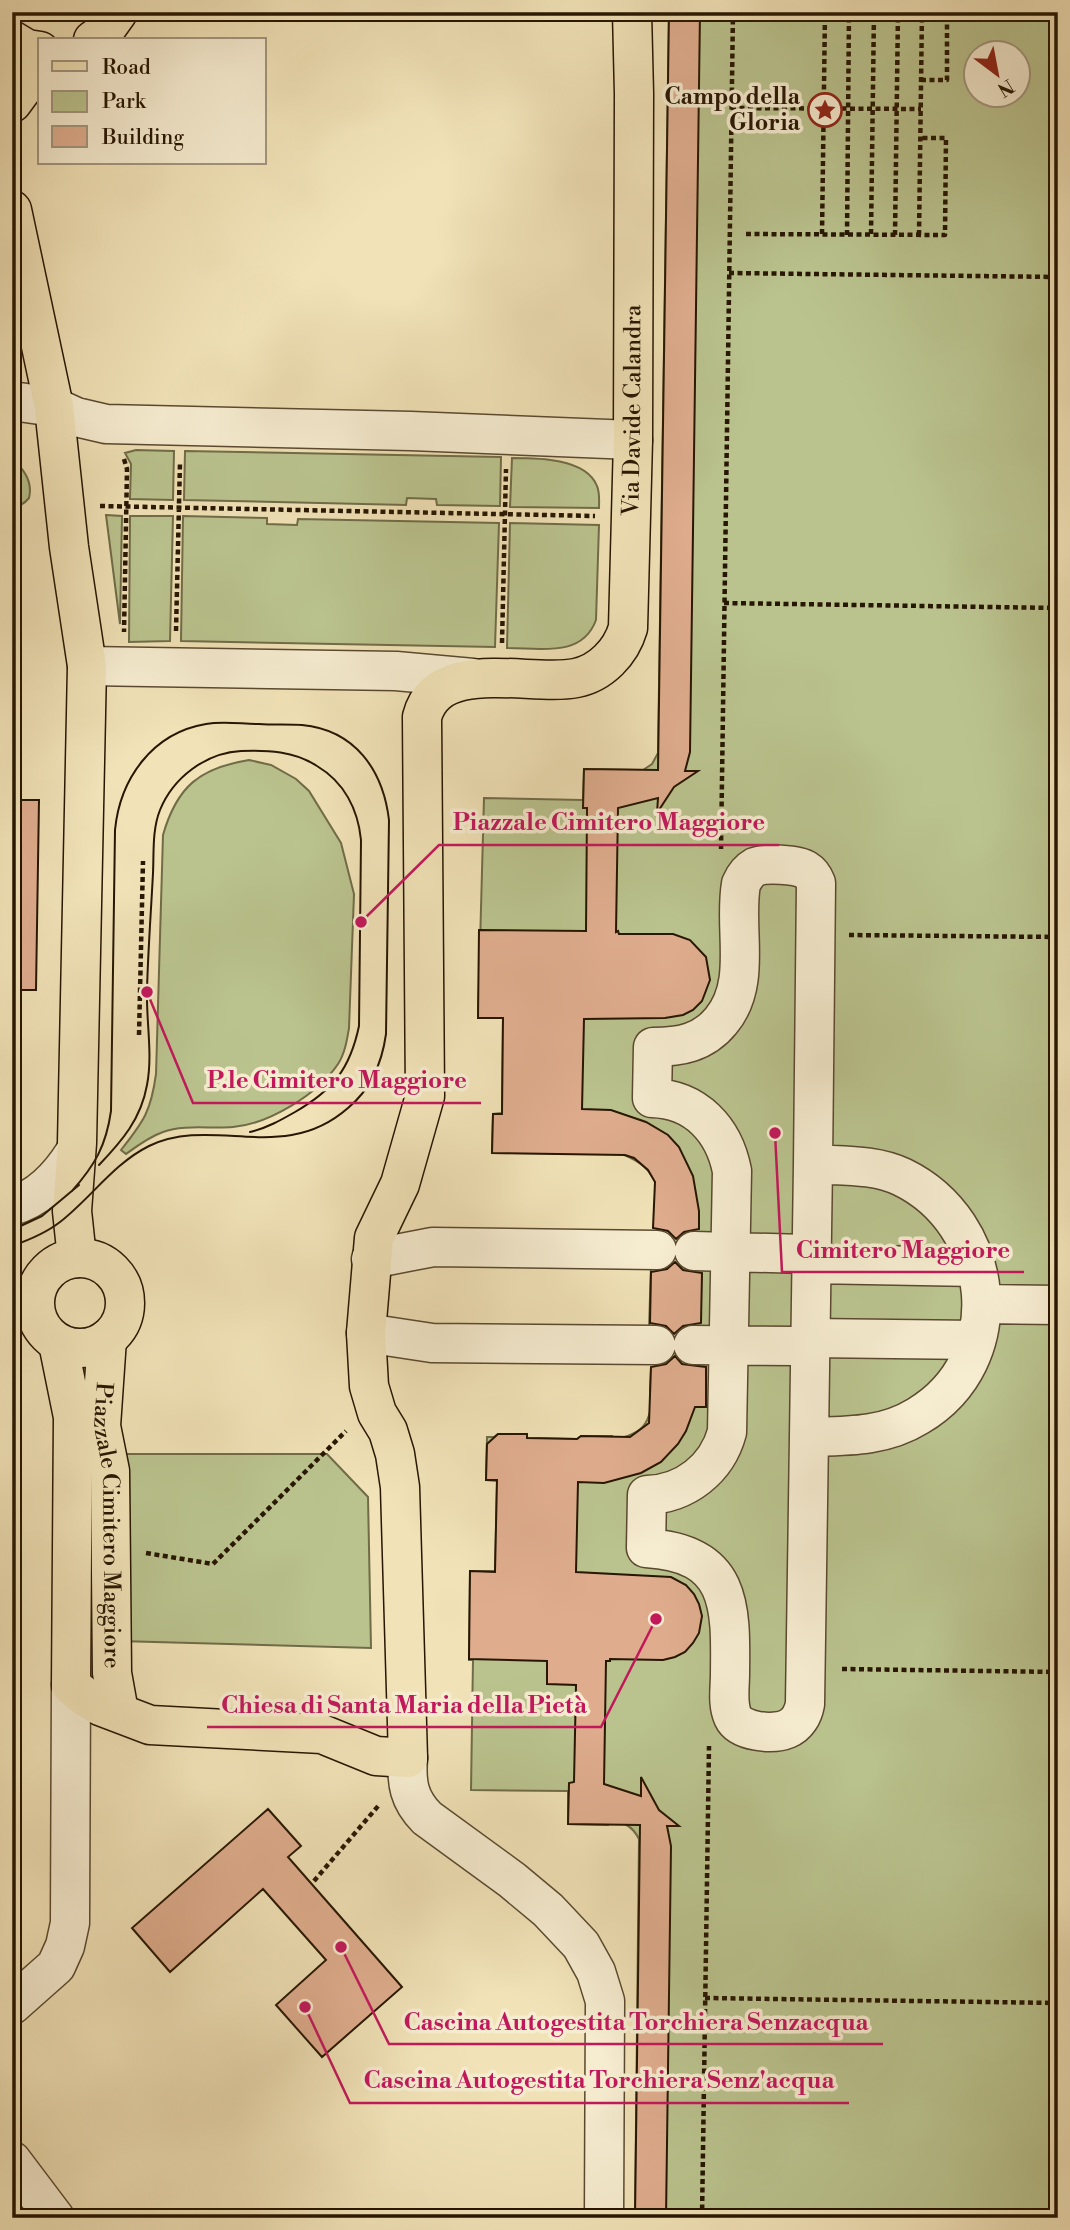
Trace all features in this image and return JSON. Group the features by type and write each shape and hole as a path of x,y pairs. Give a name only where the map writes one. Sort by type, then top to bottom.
{"main road":[{"path":"96,38 103,33 118,12"},
{"name":"Via Davide Calandra","path":"473,678 576,678 603,665 624,641 628,618 633,440 632,12"},
{"path":"12,40 27,49 38,51"},
{"path":"12,103 38,68"},
{"path":"12,210 54,407 69,547 87,666 72,1211 63,1264 38,1286 35,1296 37,1327 68,1347 89,1348 107,1339 123,1318 124,1291 110,1269 94,1260 63,1264 12,1283"},
{"path":"408,1758 400,1487 396,1454 388,1431 377,1413 369,1386 366,1333 374,1238 400,1184 425,1096 422,717 425,706 440,691 473,678"},
{"name":"Piazzale Cimitero Maggiore","path":"37,1327 73,1417 71,1685 93,1702 149,1725 322,1734 376,1756 408,1758"},
{"name":"Piazzale Cimitero Maggiore","path":"107,1339 100,1426 110,1471 112,1673 119,1712"}],"street":[{"path":"12,401 54,407 76,417 106,424 411,431 633,440"},
{"path":"87,666 396,671 473,678"},
{"path":"762,865 792,865 806,870 816,883 813,1164 804,1712 793,1725 780,1731 752,1731 738,1724 733,1717 729,1700 730,1623 726,1598 720,1586 706,1568 689,1556 677,1551 646,1548 647,1495 669,1492 690,1483 708,1468 722,1448 728,1424 693,1345 732,1171 728,1154 718,1133 701,1115 681,1103 652,1098 653,1047 695,1042 714,1030 728,1012 736,993 739,975 740,890 743,880 752,869 762,865"},
{"path":"12,1206 39,1193 64,1171 75,1152"},
{"path":"809,1437 876,1433 898,1426 937,1403 965,1367 979,1322 980,1279 966,1237 953,1217 938,1200 920,1187 900,1176 878,1169 813,1164"},
{"path":"371,1259 433,1247 657,1250"},
{"path":"712,1251 804,1254 813,1264 976,1267"},
{"path":"366,1333 432,1342 795,1346 803,1345 811,1338 979,1322 1058,1304"},
{"name":"Piazzale Cimitero Maggiore","path":"12,2006 56,1966 65,1946 70,1923 71,1685"},
{"path":"408,1758 411,1798 427,1818 548,1910 580,1945 596,1972 606,2001 604,2218"},
{"path":"12,2161 55,2218"}],"path":[{"path":"721,854 733,12"},
{"path":"822,234 825,12"},
{"path":"847,235 849,12"},
{"path":"871,234 874,12"},
{"path":"895,235 898,12"},
{"path":"919,235 922,12"},
{"path":"921,80 947,80 947,12"},
{"path":"731,108 921,109"},
{"path":"746,234 945,235 946,138 921,138"},
{"path":"729,273 1058,277"},
{"path":"122,456 127,464 124,637"},
{"path":"176,632 180,456"},
{"path":"502,645 506,462"},
{"path":"99,498 101,519"},
{"path":"100,506 607,516"},
{"path":"724,603 1058,608"},
{"path":"139,1035 143,861"},
{"path":"816,934 1058,937"},
{"path":"110,1548 213,1564 346,1432 347,1424"},
{"path":"806,1669 1058,1672"},
{"path":"702,2218 709,1738"},
{"path":"314,1881 385,1798 411,1798"},
{"path":"705,1998 1058,2003"}],"green space":[{"path":"669,12 1058,12 1058,2218 635,2218 639,1839 630,1827 623,1823 608,1820 608,1825 568,1824 568,1791 471,1790 473,1660 469,1660 470,1571 495,1571 497,1481 486,1480 487,1437 498,1434 527,1434 527,1438 577,1439 581,1436 612,1436 612,1440 639,1430 650,1412 654,1392 650,1391 651,1368 655,1368 656,1329 649,1328 651,1266 657,1250 657,1186 647,1170 639,1162 622,1154 492,1153 493,1114 502,1113 503,1018 478,1018 484,798 583,800 584,769 643,770 652,764 658,753"},
{"path":"136,450 174,451 173,500 130,499 131,464 125,453"},
{"path":"185,451 501,457 500,506 437,505 436,499 407,498 406,505 184,500"},
{"path":"512,458 560,462 583,470 597,486 599,508 510,507"},
{"path":"12,459 26,476 30,492 25,502 12,506"},
{"path":"106,515 122,516 120,624"},
{"path":"130,516 173,516 170,641 129,642"},
{"path":"183,516 267,518 267,524 297,525 298,519 499,523 495,647 181,641"},
{"path":"510,523 599,525 596,620 590,632 581,640 559,648 507,648"},
{"path":"249,760 271,765 296,779 309,791 341,843 354,894 349,1028 344,1051 338,1064 318,1086 277,1114 247,1125 189,1127 163,1132 126,1154 121,1150 145,1115 156,1074 163,835 175,804 193,782 217,768"},
{"path":"77,1454 327,1454 368,1497 371,1648 82,1640"}],"building":[{"path":"669,12 700,12 690,752 685,771 698,771 674,787 657,813 658,798 618,808 616,932 673,934 690,940 706,957 710,980 702,1001 683,1015 665,1018 584,1019 582,1109 611,1110 646,1122 668,1135 679,1147 693,1176 699,1229 684,1232 676,1239 668,1231 653,1228 655,1182 648,1170 634,1158 625,1155 492,1153 493,1114 502,1114 503,1018 478,1018 479,930 586,931 587,808 583,808 584,769 658,770"},
{"path":"12,800 39,800 36,990 12,990"},
{"path":"675,1262 683,1270 702,1273 701,1323 683,1326 674,1334 666,1326 650,1323 651,1272 667,1269"},
{"path":"675,1356 682,1364 706,1367 706,1407 695,1407 678,1444 661,1462 641,1473 604,1483 578,1482 576,1572 671,1577 686,1585 694,1594 702,1616 699,1633 693,1643 685,1652 675,1657 663,1660 606,1661 604,1784 641,1796 641,1777 659,1810 679,1826 667,1826 671,1846 666,2218 635,2218 640,1825 568,1824 569,1783 574,1782 576,1685 547,1684 547,1661 469,1659 470,1571 495,1572 497,1480 486,1480 487,1444 498,1434 527,1434 527,1438 630,1437 649,1423 651,1367 666,1364"},
{"path":"268,1809 301,1846 288,1857 402,1987 322,2057 276,2005 326,1960 263,1889 170,1972 132,1928"}],"tram line":[{"path":"12,1246 55,1226 124,1162 149,1146 174,1138 198,1135 274,1137 299,1134 323,1125 348,1108 369,1084 382,1055 386,1034 389,820 386,802 373,769 351,744 337,735 321,728 302,725 206,724 170,737 142,761 132,776 118,811 115,830 111,1111 106,1135 98,1154 72,1191"},
{"path":"99,1165 129,1129 140,1108 147,1085 148,961 154,842 160,810 173,788 203,762 228,753 261,751 299,757 327,773 342,788 357,818 361,840 359,1026 351,1054 330,1086 295,1112 250,1132"},
{"path":"12,1230 42,1216 79,1185"}],"place":[{"name":"Campo della Gloria","path":"825,110"},
{"name":"Piazzale Cimitero Maggiore","path":"361,922"},
{"name":"P.le Cimitero Maggiore","path":"147,992"},
{"name":"Cimitero Maggiore","path":"775,1133"},
{"name":"Chiesa di Santa Maria della Pietà","path":"656,1619"},
{"name":"Cascina Autogestita Torchiera Senzacqua","path":"341,1947"},
{"name":"Cascina Autogestita Torchiera Senz'acqua","path":"305,2007"}]}
